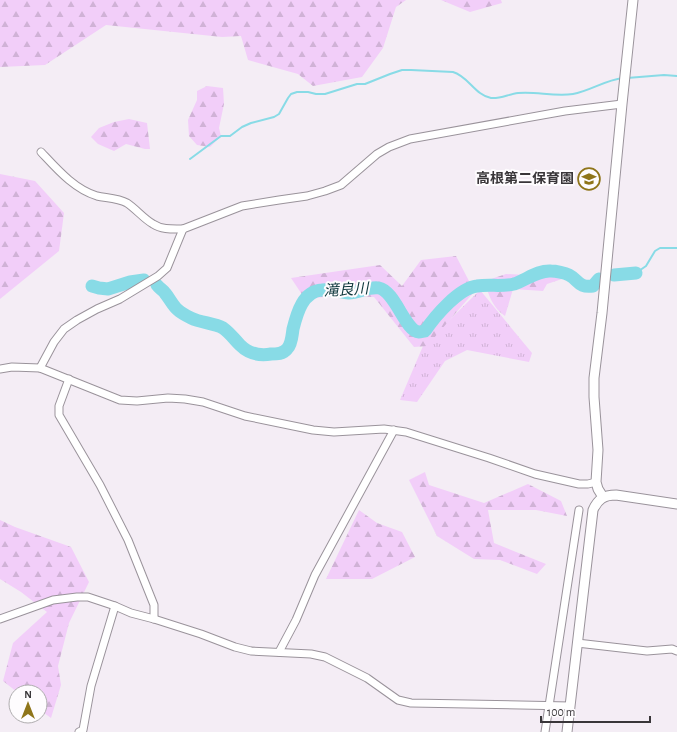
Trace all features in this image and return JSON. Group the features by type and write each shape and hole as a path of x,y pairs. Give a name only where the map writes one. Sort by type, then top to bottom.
{"street":[{"path":"603,498 596,482 598,450 594,378 603,305 633,0"},
{"path":"41,152 61,173 81,188 97,196 126,202 153,224 164,228 183,229 242,206 307,196 326,191 341,185 377,154 390,147 410,140 565,111 622,104"},
{"path":"40,368 54,342 64,329 97,309 126,296 158,276 167,268 183,229"},
{"path":"0,369 12,367 40,368 120,400 137,401 168,398 185,399 203,402 245,416 313,430 334,432 384,429 406,432 535,474 579,484 596,482"},
{"path":"69,379 59,406 60,415 100,485 128,540 154,605 154,618"},
{"path":"279,652 296,620 315,574 394,430"},
{"path":"567,732 593,510 596,503 610,495 616,495 677,504"},
{"path":"545,732 579,510"},
{"path":"0,619 53,600 88,597 132,613 154,618 235,647 251,651 311,654 325,657 367,678 398,700 411,703 570,706"},
{"path":"80,732 83,730 91,686 115,606"},
{"path":"577,643 647,651 672,649 677,651"}],"green space":[{"path":"0,0 406,0 396,7 383,48 362,77 313,86 298,74 248,60 241,36 222,37 106,25 45,65 0,67"},
{"path":"441,0 501,0 502,3 470,12"},
{"path":"207,86 223,88 224,104 219,128 221,136 210,147 197,145 189,136 188,120 197,100 197,91"},
{"path":"129,119 147,123 150,149 126,144 114,151 98,144 91,137 99,128 114,122"},
{"path":"0,174 35,181 64,213 59,251 0,299"},
{"path":"456,256 474,292 427,346 414,347 374,297 334,296 305,299 291,278 380,265 402,286 421,260"},
{"path":"550,272 560,276 562,279 547,284 543,291 513,289 505,316 497,309 492,301 485,281 506,274 526,275"},
{"path":"480,290 532,353 529,362 467,350 445,361 417,402 400,400 423,346"},
{"path":"425,472 429,485 484,503 528,484 561,501 567,516 536,510 488,510 494,543 546,564 537,574 500,560 474,559 437,536 409,480"},
{"path":"359,510 377,523 402,532 415,557 372,579 326,579"},
{"path":"0,520 15,527 71,547 89,582 69,623 58,666 61,685 51,718 48,716 48,684 8,685 3,681 13,643 47,612 21,592 0,579"}],"waterway":[{"path":"190,159 221,136 230,136 242,127 279,114 291,94 297,92 325,94 357,84 365,84 402,70 453,72 463,77 480,93 491,98 525,93 559,95 573,94 623,78"},
{"path":"627,78 664,75 677,76"},
{"name":"滝良川","path":"636,273 646,266 655,251 660,248 677,248"},
{"name":"滝良川","path":"157,285 182,313 195,320 223,328 243,348 250,352 267,355 282,353 289,347 299,310 310,294 315,291 329,290 349,293 379,288 390,296 409,325 414,330 419,332 425,331 455,297 470,288 482,285 514,284 546,271 555,271 567,274 584,286 593,286 599,279"},
{"name":"滝良川","path":"614,275 636,273"},
{"name":"滝良川","path":"92,286 108,289 130,282 144,280"}],"place":[{"name":"高根第二保育園","path":"589,179"}]}
